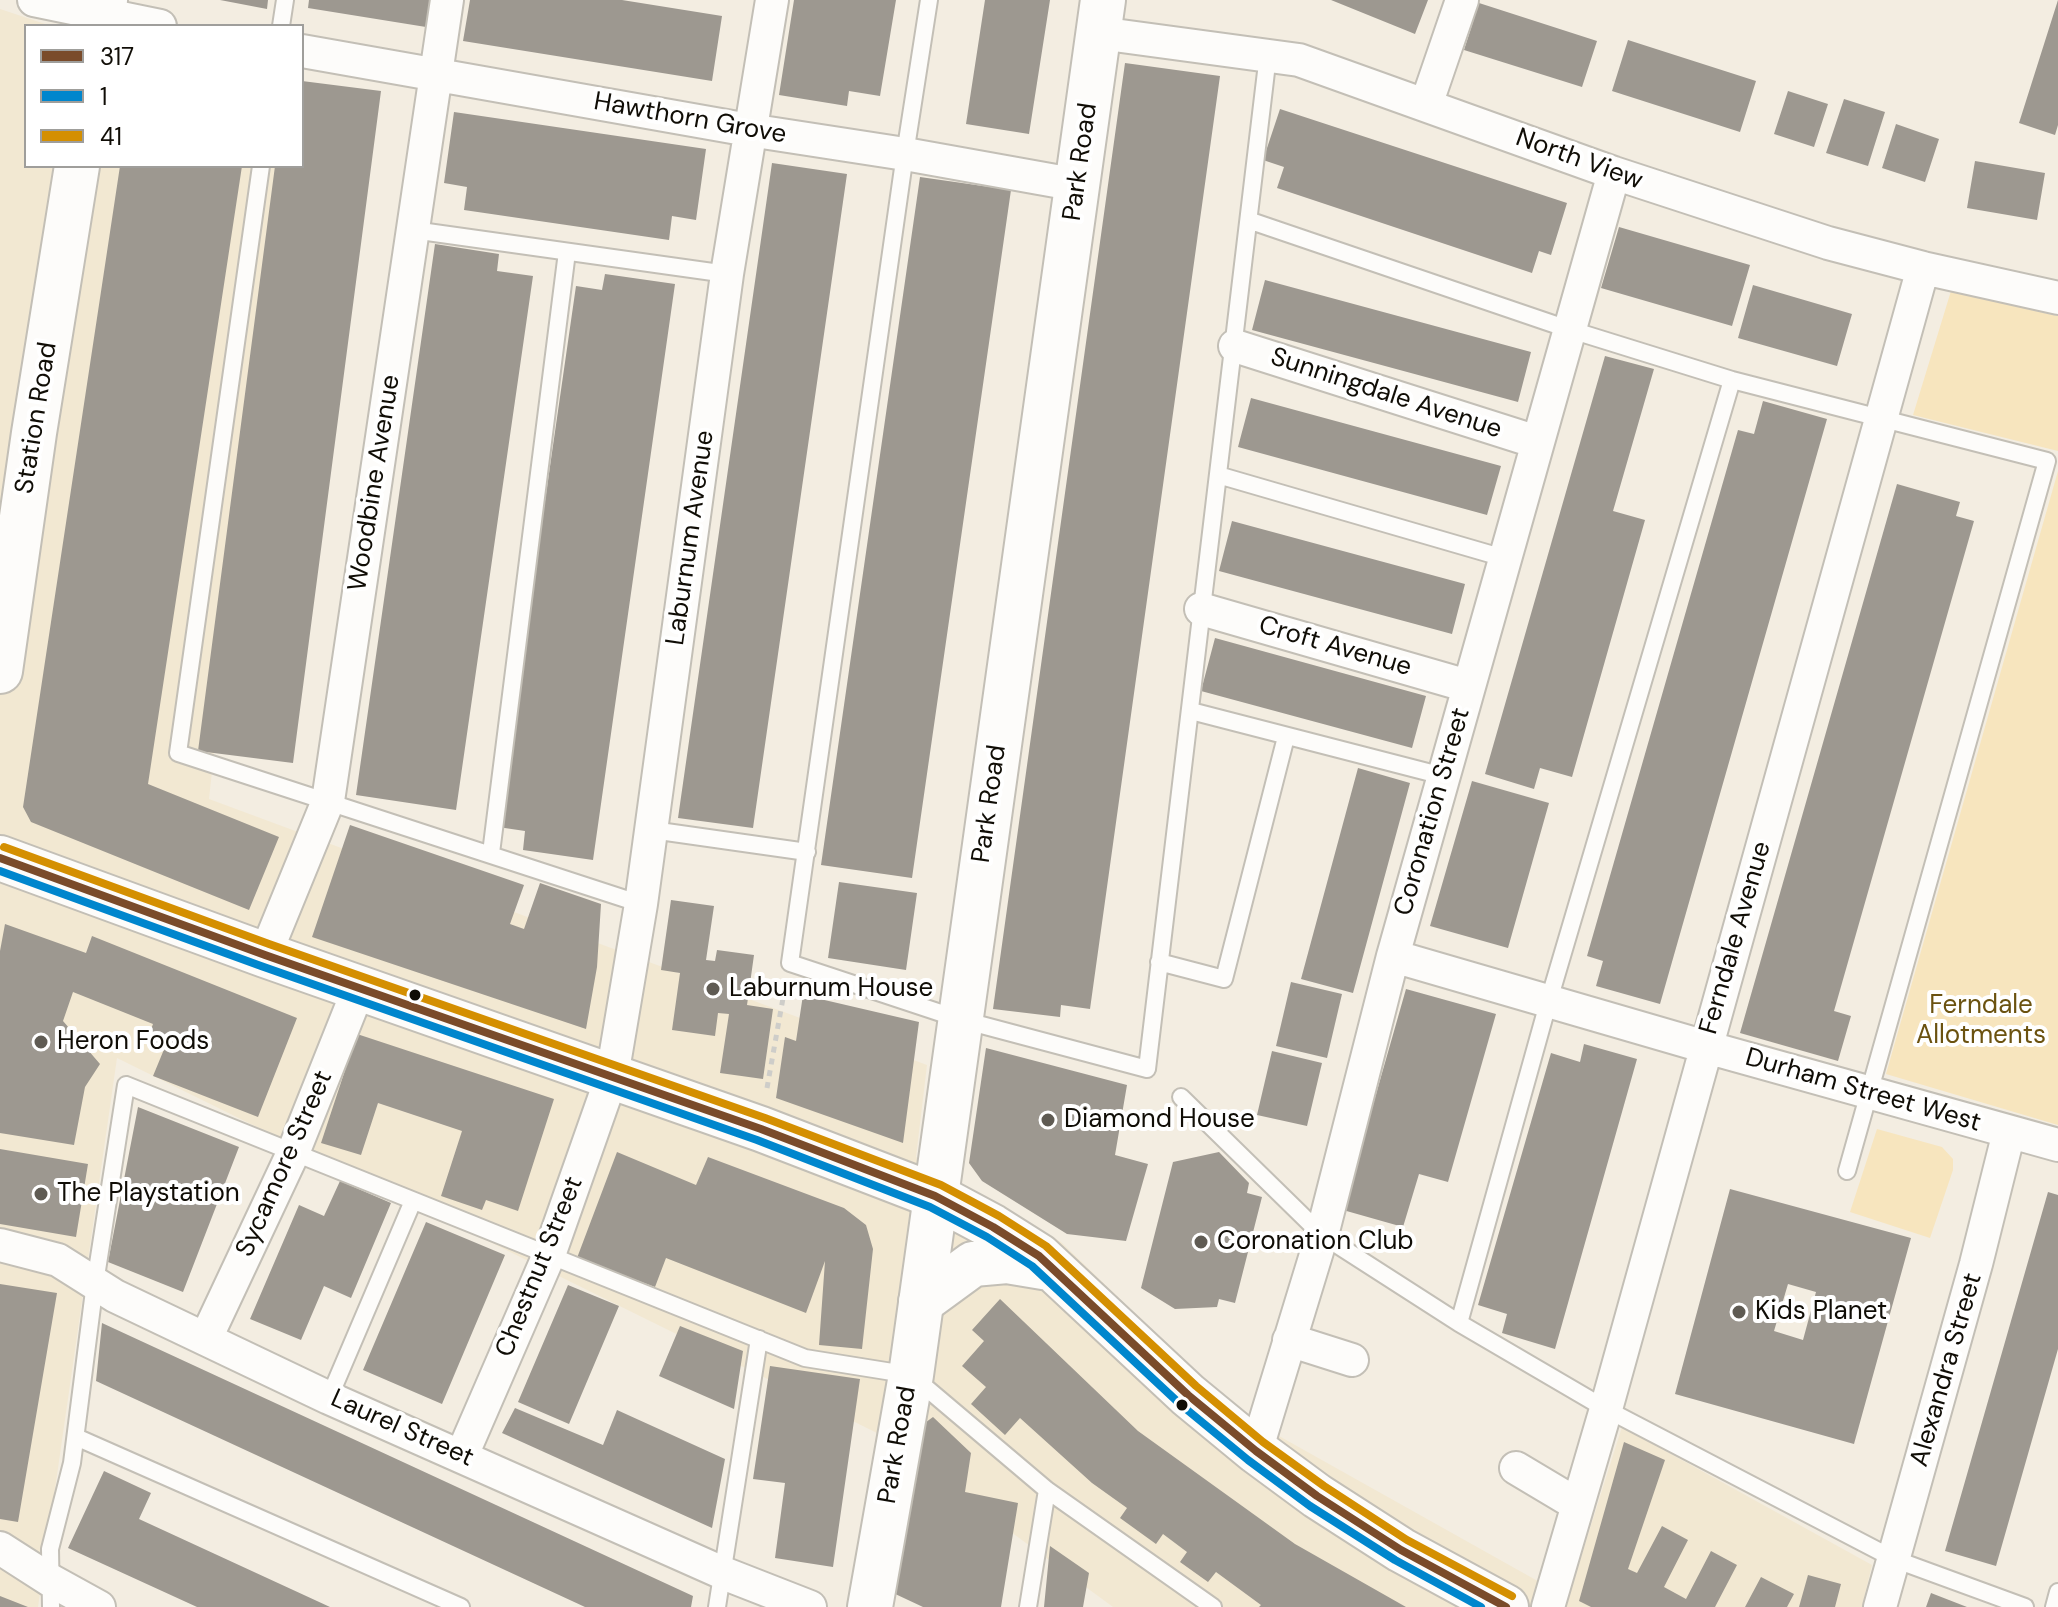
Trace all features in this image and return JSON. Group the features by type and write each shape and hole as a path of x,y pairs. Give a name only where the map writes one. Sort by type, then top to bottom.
{"main road":[{"name":"Park Road","path":"870,1607 911,1375 1101,16"},
{"name":"Station Road","path":"0,671 77,168"},
{"path":"0,858 265,955 761,1129 935,1196 993,1227 1055,1269 1188,1395 1317,1496 1401,1550 1506,1607"},
{"path":"921,1302 973,1264 1007,1261 1055,1269"}],"street":[{"path":"34,0 150,24"},
{"name":"Woodbine Avenue","path":"265,955 328,801 447,0"},
{"name":"Laburnum Avenue","path":"612,1076 652,830 727,274 772,0"},
{"path":"1426,105 1462,0"},
{"name":"North View","path":"1101,16 1299,60 1614,173 1828,243 2058,298"},
{"name":"Hawthorn Grove","path":"304,51 1078,185"},
{"name":"Coronation Street","path":"1256,1451 1322,1235 1393,956 1614,173"},
{"name":"Ferndale Avenue","path":"1548,1607 1606,1409 1923,268"},
{"name":"Sunningdale Avenue","path":"1235,346 1537,442"},
{"name":"Croft Avenue","path":"1201,609 1468,686"},
{"name":"Durham Street West","path":"1393,956 2058,1145"},
{"name":"Sycamore Street","path":"206,1338 293,1153 359,988"},
{"name":"Chestnut Street","path":"462,1455 549,1255 612,1076"},
{"name":"Alexandra Street","path":"1880,1607 1976,1264 2009,1132"},
{"name":"Laurel Street","path":"0,1245 58,1260 115,1296 329,1398 723,1573 810,1607"},
{"path":"1289,1340 1352,1360"},
{"path":"1516,1468 1578,1505"},
{"path":"0,1548 50,1594 99,1607"}],"lane":[{"path":"281,24 285,0"},
{"path":"929,0 790,963 959,1019 1147,1069 1251,221 1268,55"},
{"path":"261,168 178,753 641,904"},
{"path":"1251,221 1568,329 1732,380 2047,461 1847,1171"},
{"path":"413,230 727,274"},
{"path":"491,853 567,252"},
{"path":"1459,1323 1549,1000 1732,380"},
{"path":"1218,475 1504,558"},
{"path":"1191,711 1443,776"},
{"path":"1159,962 1224,979 1286,737"},
{"path":"652,830 807,852"},
{"path":"50,1594 52,1533 68,1483 76,1437 95,1283 126,1085 805,1358 911,1375 1047,1490 1213,1607"},
{"path":"1181,1097 1322,1235 1459,1323 1606,1409 1894,1559 2025,1607"},
{"path":"329,1398 413,1201"},
{"path":"717,1607 759,1339"},
{"path":"76,1437 461,1607"},
{"path":"1028,1607 1047,1490"},
{"path":"2054,1607 2058,1592"}],"path":[{"path":"761,1129 776,1029 790,963"}],"shaded area":[{"path":"0,9 45,24 24,24 24,168 277,168 209,799 927,1065 916,1157 1061,1242 1238,1413 1568,1598 1622,1427 1872,1565 1862,1607 1113,1607 875,1432 117,1058 38,1607 0,1607"}],"green space":[{"path":"1951,291 2058,316 2058,451 1913,415"},
{"name":"Ferndale Allotments","path":"2058,471 2058,1125 1886,1074"},
{"path":"1877,1129 1942,1147 1953,1159 1953,1170 1930,1238 1850,1212"}],"building":[{"path":"220,0 268,0 267,9"},
{"path":"309,0 431,0 426,27 308,8"},
{"path":"470,0 622,0 722,16 712,81 463,41"},
{"path":"794,0 896,0 880,96 849,91 847,106 779,95"},
{"path":"985,0 1050,0 1029,134 966,124"},
{"path":"1331,0 1428,0 1415,34"},
{"path":"2058,0 2058,125 2055,135 2019,123"},
{"path":"1479,3 1597,41 1582,87 1464,50"},
{"path":"1628,40 1756,81 1740,132 1612,91"},
{"path":"1125,63 1220,76 1090,1009 1061,1005 1060,1017 993,1009"},
{"path":"304,81 381,91 293,763 198,751 275,168 304,168"},
{"path":"1788,91 1828,104 1814,147 1774,134"},
{"path":"1844,99 1885,112 1868,166 1826,153"},
{"path":"1280,109 1567,203 1551,255 1539,251 1532,273 1277,188 1284,167 1263,160"},
{"path":"454,112 706,149 696,220 672,216 669,240 464,210 467,187 444,183"},
{"path":"1896,124 1939,139 1925,182 1882,168"},
{"path":"1975,161 2045,173 2037,220 1967,208"},
{"path":"772,163 847,174 753,828 678,818"},
{"path":"120,168 242,168 148,784 279,837 249,910 31,822 23,807"},
{"path":"920,177 1011,190 912,878 821,865"},
{"path":"1619,227 1750,265 1732,326 1601,288"},
{"path":"435,244 499,254 497,271 533,276 456,810 356,795"},
{"path":"605,274 675,284 593,860 523,850 525,831 498,827 576,286 602,290"},
{"path":"1265,280 1531,352 1518,402 1252,330"},
{"path":"1753,285 1852,314 1837,366 1738,338"},
{"path":"1605,356 1654,369 1613,511 1645,520 1572,777 1540,768 1534,789 1485,774"},
{"path":"1251,398 1501,466 1487,515 1238,447"},
{"path":"1763,401 1827,419 1660,1004 1596,986 1603,961 1587,956 1738,430 1754,434"},
{"path":"1897,484 1960,502 1956,516 1974,521 1834,1011 1851,1016 1838,1061 1740,1033"},
{"path":"1232,521 1465,584 1452,634 1219,571"},
{"path":"1215,638 1426,696 1412,748 1201,691"},
{"path":"1358,768 1410,783 1353,993 1301,979"},
{"path":"1472,781 1549,803 1508,948 1430,926"},
{"path":"350,825 524,885 510,924 524,929 540,883 601,904 597,967 586,1029 312,937"},
{"path":"839,882 917,893 906,970 828,958"},
{"name":"Laburnum House","path":"671,900 714,906 706,960 715,961 717,950 754,955 747,1005 773,1009 763,1079 720,1073 729,1014 718,1013 715,1036 672,1030 680,973 661,970"},
{"path":"5,924 86,953 92,936 297,1018 258,1117 153,1076 165,1047 147,1040 153,1024 73,992 63,1021 100,1064 85,1087 74,1145 0,1133 0,951"},
{"path":"1291,982 1342,994 1327,1058 1276,1046"},
{"path":"1406,989 1496,1014 1448,1182 1419,1174 1403,1227 1343,1210"},
{"path":"803,995 919,1022 903,1143 776,1098 785,1037 796,1041"},
{"path":"357,1034 554,1099 518,1211 486,1200 482,1210 441,1196 462,1131 378,1103 361,1155 321,1143"},
{"path":"1584,1044 1637,1059 1555,1349 1502,1333 1507,1314 1478,1305 1551,1053 1580,1062"},
{"name":"Diamond House","path":"986,1048 1127,1085 1115,1155 1148,1164 1126,1241 1067,1234 982,1181 969,1163"},
{"path":"1272,1051 1322,1063 1307,1126 1257,1115"},
{"path":"138,1107 239,1147 183,1292 108,1262"},
{"name":"The Playstation","path":"0,1149 88,1164 76,1237 0,1224"},
{"path":"617,1152 696,1185 708,1157 844,1208 866,1225 873,1249 862,1349 819,1345 825,1261 806,1313 666,1258 655,1287 577,1258"},
{"name":"Coronation Club","path":"1219,1152 1249,1183 1247,1193 1262,1197 1235,1303 1219,1299 1217,1307 1175,1309 1141,1288 1173,1162"},
{"path":"340,1181 391,1203 351,1298 324,1286 301,1340 250,1319 299,1205 324,1216"},
{"name":"Kids Planet","path":"1730,1189 1911,1238 1854,1444 1675,1394","holes":["1788,1284 1816,1292 1803,1340 1774,1331"]},
{"path":"2048,1192 2058,1195 2058,1349 1996,1566 1945,1551"},
{"path":"426,1222 505,1255 442,1404 363,1370"},
{"path":"0,1284 57,1293 18,1522 0,1519"},
{"path":"568,1285 619,1306 569,1424 518,1402"},
{"path":"1000,1299 1138,1431 1295,1544 1406,1607 1259,1607 1261,1605 1216,1572 1208,1582 1180,1562 1187,1552 1163,1534 1156,1544 1120,1518 1127,1508 1092,1483 1020,1418 1005,1435 971,1404 986,1387 962,1366 984,1341 972,1330"},
{"path":"102,1323 693,1596 691,1607 585,1607 96,1381"},
{"path":"680,1326 743,1351 734,1409 659,1376"},
{"path":"770,1366 860,1379 833,1567 775,1558 785,1483 753,1479"},
{"path":"515,1408 603,1445 617,1410 725,1459 712,1528 502,1433"},
{"path":"933,1417 971,1453 965,1492 1018,1503 1001,1607 923,1607 891,1592 922,1425"},
{"path":"1624,1442 1665,1460 1628,1569 1637,1573 1662,1526 1688,1540 1664,1587 1686,1599 1711,1551 1737,1565 1715,1607 1591,1607 1579,1601"},
{"path":"104,1471 151,1493 139,1519 330,1607 197,1607 68,1548"},
{"path":"1050,1546 1089,1573 1083,1607 1044,1607"},
{"path":"1808,1575 1841,1584 1835,1607 1799,1607"},
{"path":"1761,1577 1794,1594 1787,1607 1745,1607"},
{"path":"1931,1593 1967,1607 1926,1607"},
{"path":"0,1596 28,1607 0,1607"}],"transit line":[{"name":"41","path":"4,847 269,944 765,1118 941,1185 1046,1246 1196,1386 1263,1442 1324,1486 1407,1540 1512,1596"},
{"name":"317","path":"0,858 265,955 761,1129 935,1196 1039,1256 1188,1395 1317,1496 1401,1550 1506,1607"},
{"name":"1","path":"0,871 757,1140 930,1207 987,1237 1032,1266 1180,1404 1310,1506 1395,1560 1481,1607"}],"place":[{"name":"Laburnum House","path":"713,989"},
{"name":"Heron Foods","path":"41,1042"},
{"name":"Diamond House","path":"1048,1120"},
{"name":"The Playstation","path":"41,1194"},
{"name":"Coronation Club","path":"1201,1242"},
{"name":"Kids Planet","path":"1739,1312"}]}
